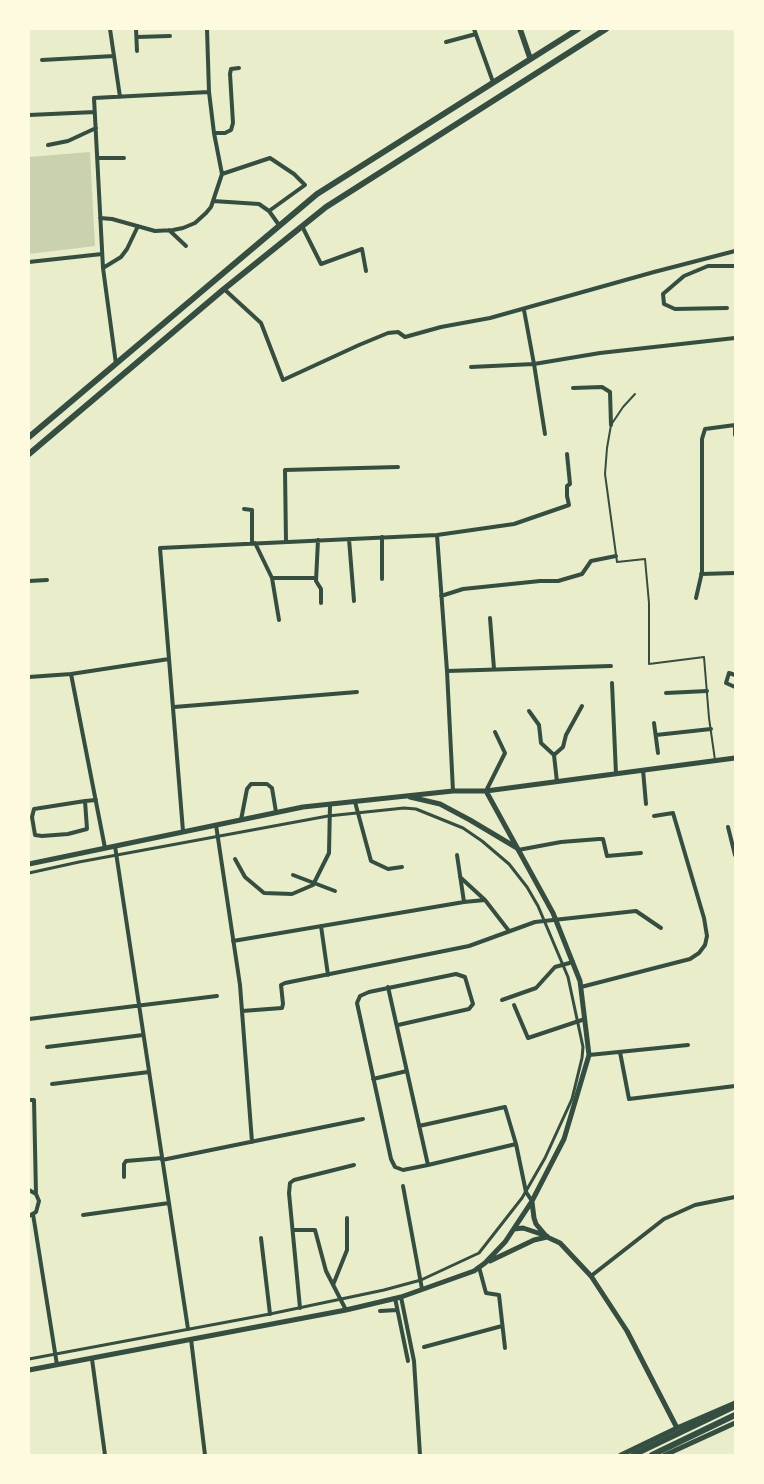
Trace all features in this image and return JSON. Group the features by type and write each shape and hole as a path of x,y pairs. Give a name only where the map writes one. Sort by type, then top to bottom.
{"main road":[{"path":"520,29 530,58"},
{"path":"29,437 317,194 578,29"},
{"path":"29,454 224,289 326,206 606,29"},
{"path":"633,1455 735,1404"},
{"path":"652,1455 735,1415"}],"street":[{"path":"110,29 120,97"},
{"path":"136,29 137,52"},
{"path":"100,218 112,219 156,230 184,228 195,223 206,213 213,201 222,174 209,92 207,29"},
{"path":"474,29 493,82"},
{"path":"446,42 476,34"},
{"path":"137,37 170,36"},
{"path":"42,60 114,56"},
{"path":"214,133 225,133 231,130 233,123 230,74 231,70 239,68"},
{"path":"116,364 103,268 94,98 209,92"},
{"path":"29,115 95,112"},
{"path":"48,145 68,140 96,128"},
{"path":"97,158 124,158"},
{"path":"222,174 270,158 294,174 305,185 269,212"},
{"path":"213,201 259,204 280,225"},
{"path":"103,268 121,257 138,226"},
{"path":"302,226 321,264 362,249 366,271"},
{"path":"169,230 186,246"},
{"path":"224,289 261,323 283,380 388,333 398,332 405,337 441,327 524,310 654,272 735,251"},
{"path":"29,262 102,254"},
{"path":"727,308 675,309 664,304 663,294 684,276 708,266 735,266"},
{"path":"524,310 545,434"},
{"path":"471,368 534,364 600,353 735,338"},
{"path":"573,388 602,387 610,392 611,425"},
{"path":"696,598 701,574 702,438 706,429 735,425 735,435"},
{"path":"183,832 160,548 437,535 514,524 569,505 567,486 570,484 567,454"},
{"path":"286,542 285,470 398,467"},
{"path":"244,510 252,510 254,544 272,578 279,620"},
{"path":"437,535 453,791"},
{"path":"382,537 382,579"},
{"path":"349,539 354,601"},
{"path":"318,540 316,581 321,589 320,603"},
{"path":"442,596 462,589 558,580 582,574 591,561 616,556"},
{"path":"701,574 735,573"},
{"path":"272,578 316,578"},
{"path":"29,581 47,580"},
{"path":"490,618 494,669"},
{"path":"29,677 71,674 169,659"},
{"path":"447,671 612,666"},
{"path":"735,675 729,673 726,683 735,687"},
{"path":"71,674 105,848"},
{"path":"612,683 616,774"},
{"path":"666,693 707,691"},
{"path":"174,707 357,692"},
{"path":"554,755 563,747 566,735 582,706"},
{"path":"529,711 539,725 541,743 554,755 557,782"},
{"path":"654,723 658,753"},
{"path":"656,735 711,729"},
{"path":"486,791 505,753 496,732"},
{"path":"29,864 303,807 453,791 486,791 735,758"},
{"path":"643,770 646,804"},
{"path":"241,820 247,788 251,784 267,784 272,788 276,812"},
{"path":"485,1263 514,1230 532,1201 564,1139 589,1055 581,987 572,962 556,921 486,791"},
{"path":"407,796 440,804 518,850 561,842 603,839 607,856 641,853"},
{"path":"85,801 88,829 68,834 34,835 32,817 34,809 85,801 96,800"},
{"path":"354,802 371,861 388,869 402,867"},
{"path":"235,859 246,878 264,893 292,894 313,885 330,854 330,804"},
{"path":"29,874 116,855 330,815 404,808 416,809 463,828 482,841 509,864 526,886 544,921 568,977 583,1047 572,1099 545,1158 526,1192 479,1253 421,1280 341,1299 29,1359"},
{"path":"581,987 690,959 699,953 705,945 707,936 704,918 673,813 654,816"},
{"path":"216,825 240,985 252,1142"},
{"path":"728,827 735,855"},
{"path":"115,846 188,1329"},
{"path":"456,855 464,902"},
{"path":"293,875 335,891"},
{"path":"460,877 486,900 508,931"},
{"path":"233,941 464,902 486,900"},
{"path":"242,1011 282,1008 282,985 469,946 535,922 636,911 661,928"},
{"path":"321,926 328,976"},
{"path":"502,1000 536,988 555,967 572,962"},
{"path":"398,1025 469,1009 473,1004 465,977 456,974 388,987 360,996 357,1003 391,1160 395,1167 404,1170 516,1144"},
{"path":"388,987 428,1165"},
{"path":"29,1019 217,996"},
{"path":"514,1005 528,1038 585,1019"},
{"path":"46,1047 143,1035"},
{"path":"589,1055 688,1045"},
{"path":"620,1052 629,1099 735,1086"},
{"path":"373,1079 408,1071"},
{"path":"52,1084 149,1072"},
{"path":"29,1100 34,1100 36,1194 39,1205 36,1212 31,1215 57,1365"},
{"path":"419,1126 505,1107 516,1144 526,1192 532,1201 534,1218 547,1237"},
{"path":"124,1178 124,1164 126,1161 162,1159 363,1119"},
{"path":"300,1308 290,1183 294,1180 354,1165"},
{"path":"403,1186 422,1289"},
{"path":"29,1190 36,1194"},
{"path":"591,1276 664,1219 694,1205 735,1197"},
{"path":"83,1215 169,1203"},
{"path":"333,1284 346,1250 348,1218"},
{"path":"514,1230 523,1228 560,1243 591,1276 627,1331 677,1428"},
{"path":"293,1230 315,1230 326,1271 346,1310"},
{"path":"29,1370 346,1310 402,1297 474,1271 485,1263 534,1240 547,1237"},
{"path":"261,1238 270,1314"},
{"path":"479,1267 486,1293 499,1295 505,1348"},
{"path":"402,1297 414,1361 420,1455"},
{"path":"395,1298 408,1361"},
{"path":"380,1311 397,1310"},
{"path":"424,1346 502,1326"},
{"path":"191,1339 205,1455"},
{"path":"92,1359 104,1455"},
{"path":"621,1455 677,1428 735,1404"},
{"path":"665,1455 735,1424"}],"lane":[{"path":"635,394 623,407 611,425 607,448 605,474 617,562 645,559 649,603 649,664 704,656 715,760"}],"green space":[{"path":"90,152 95,246 29,254 29,157"}]}
